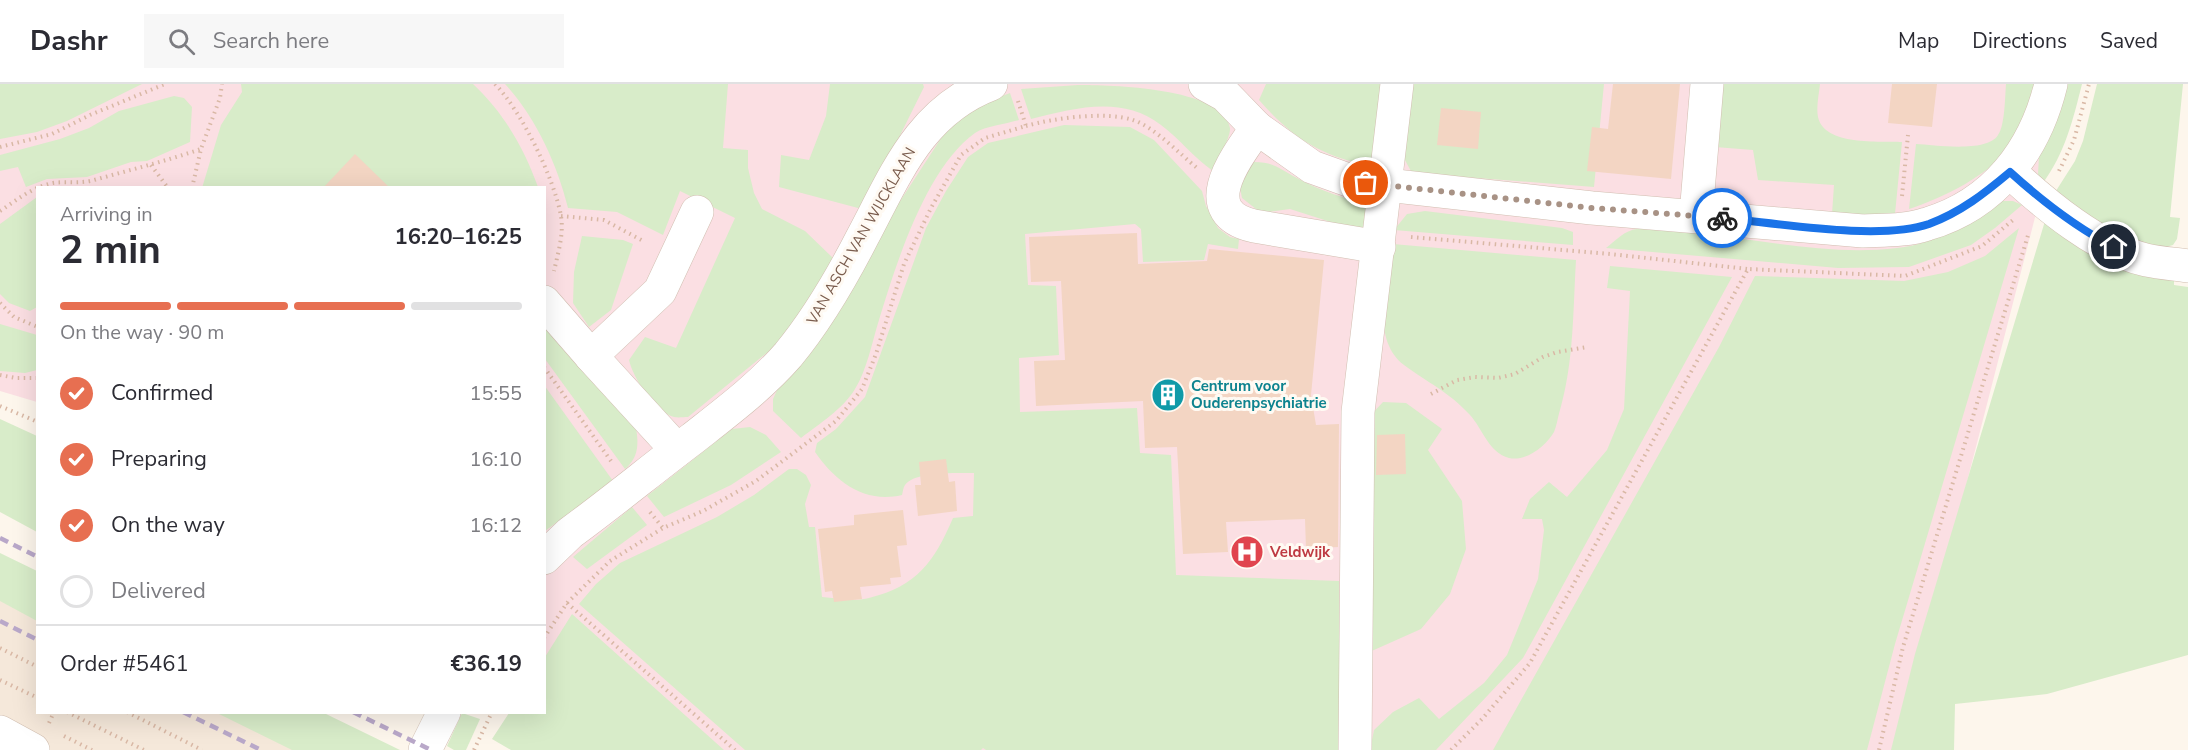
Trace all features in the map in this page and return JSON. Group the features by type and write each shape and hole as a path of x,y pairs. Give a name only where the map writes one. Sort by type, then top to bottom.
{"street":[{"name":"VAN ASCH VAN WIJCKLAAN","path":"546,556 570,533 632,488 744,398 788,355 818,312 862,239 902,162 947,94 991,84"},
{"path":"1206,84 1225,95 1257,128 1312,167 1337,177 1385,185 1592,208 1696,215 1863,231 1899,230 1927,224 1958,211 1986,193 2010,172 2027,149 2046,103 2051,84"},
{"path":"1354,750 1358,412 1397,84"},
{"path":"1696,215 1707,84"},
{"path":"1257,128 1225,177 1223,195 1225,206 1243,224 1379,240"},
{"path":"2010,172 2071,223 2129,254 2145,260 2188,266"},
{"path":"591,356 660,291 697,212"},
{"path":"546,304 677,450"},
{"path":"425,750 443,714"},
{"path":"0,732 33,750"}],"path":[{"path":"0,147 52,134 90,114 165,84"},
{"path":"192,186 201,149 220,98 222,84"},
{"path":"495,84 527,130 545,169 561,216 561,244 546,299"},
{"path":"1379,240 1610,254 1748,269 1905,276 1982,246 2039,198 2054,179 2070,149 2089,84"},
{"path":"1026,126 1071,117 1120,117 1134,120 1147,127 1196,168 1223,195"},
{"path":"1899,230 1908,135"},
{"path":"44,186 54,183 93,181 115,172 151,165 201,149"},
{"path":"151,165 167,186"},
{"path":"0,211 36,188"},
{"path":"1879,750 1903,647 2039,198"},
{"path":"561,216 604,220 619,226 630,236 677,254"},
{"path":"1451,750 1482,719 1530,663 1748,269"},
{"path":"0,303 14,317 36,326"},
{"path":"1431,394 1456,380 1475,377 1498,378 1515,374 1543,357 1587,347"},
{"path":"546,370 663,528"},
{"path":"0,375 36,378"},
{"path":"0,406 36,421"},
{"path":"567,603 735,750"},
{"path":"0,648 36,666"},
{"path":"0,680 36,697"},
{"path":"71,714 144,750"},
{"path":"131,714 202,750"},
{"path":"474,750 491,714"}],"shaded area":[{"name":"Veldwijk","path":"0,84 2067,84 2058,128 1898,750 632,750 546,704 546,186 36,186 36,402 0,391"},
{"path":"0,578 36,601 36,714 278,714 360,750 0,750"}],"green space":[{"path":"0,84 142,84 67,121 37,132 0,139"},
{"path":"241,84 473,84 512,132 538,186 203,186 221,125 242,92"},
{"path":"505,84 728,84 723,148 748,150 748,168 754,193 762,209 805,231 833,258 791,333 688,417 674,417 652,402 640,385 629,360 645,337 676,348 735,218 680,191 663,235 617,212 568,208 558,175 544,142 516,97"},
{"path":"830,84 923,84 924,87 866,204 858,208 779,187 781,155 809,160 826,116"},
{"path":"1266,84 1382,84 1375,167 1340,158 1297,136 1259,100"},
{"path":"1410,84 1604,84 1594,187 1412,173 1400,151"},
{"path":"1721,84 1820,84 1818,117 1822,126 1831,133 1854,140 1902,142 1895,214 1832,214 1834,185 1758,180 1753,150 1715,147"},
{"path":"2006,84 2034,84 2022,123 2011,145 1992,166 1965,184 1936,199 1909,209 1916,144 1960,147 1992,141 1998,135 2002,125"},
{"path":"2064,84 2082,84 2063,148 2043,183 2038,174 2039,156"},
{"path":"2097,84 2183,84 2170,217 2180,218 2177,239 2173,245 2166,247 2129,242 2054,194 2075,161 2083,141"},
{"path":"1078,85 1163,91 1187,96 1208,104 1223,114 1230,128 1213,171 1161,125 1130,110 1114,107 1081,108 1031,119 1021,89"},
{"path":"1010,93 1019,120 975,133 942,169 904,245 859,381 850,396 837,410 801,438 773,411 773,399 778,388 953,120 976,106"},
{"path":"174,96 184,98 192,107 190,142 147,161 131,162 87,177 47,179 26,187 18,167 0,171 0,155 60,139 89,128 119,111"},
{"path":"1064,125 1130,127 1154,140 1202,191 1206,206 1218,228 1230,237 1239,239 1238,249 1208,244 1204,260 1143,262 1141,229 1135,224 1025,234 1028,285 1056,286 1059,355 1019,358 1020,412 1137,408 1140,453 1171,455 1176,575 1339,581 1341,750 986,750 983,748 981,750 745,750 579,604 596,584 620,563 717,517 754,495 789,469 797,469 806,475 811,485 805,504 809,527 815,527 822,597 852,600 869,598 900,587 922,570 939,547 953,518 973,516 974,473 917,477 905,485 902,495 875,496 863,493 841,481 815,452 817,443 836,429 865,397 926,228 968,157 988,143"},
{"path":"1254,162 1272,165 1324,191 1353,200 1373,203 1370,230 1340,225 1290,209 1261,213 1242,198 1238,178"},
{"path":"36,198 36,308 30,311 9,303 0,294 0,224"},
{"path":"1999,201 2013,201 2022,205 1971,245 1909,267 1838,268 1606,248 1624,234 1637,229 1705,234 1842,250 1897,248 1912,246 1938,237"},
{"path":"1425,211 1562,228 1573,232 1573,245 1394,230 1407,214"},
{"path":"2045,221 2174,277 2174,285 2188,287 2188,655 2047,694 1955,704 1954,750 1891,750 1915,654"},
{"path":"2019,228 1895,644 1867,750 1493,750 1719,347 1755,276 1904,281 1948,272 1985,256"},
{"path":"582,236 623,240 633,244 611,310 589,327 573,303 574,272"},
{"path":"1393,244 1576,260 1572,336 1565,392 1554,432 1535,452 1515,459 1496,451 1462,407 1446,393 1404,365 1393,354 1384,325 1384,308"},
{"path":"1610,266 1732,277 1523,658 1436,750 1370,750 1374,730 1393,712 1419,698 1439,719 1484,683 1507,655 1538,579 1544,530 1542,519 1522,519 1530,499 1549,482 1567,497 1607,450 1624,409 1630,291 1607,288"},
{"path":"546,314 636,428 636,451 633,460 625,469 546,360"},
{"path":"0,324 36,335 36,370 25,373 0,371"},
{"path":"546,388 613,481 546,530"},
{"path":"1383,402 1406,403 1442,429 1428,450 1462,501 1466,549 1450,594 1421,629 1365,654 1369,417"},
{"path":"0,419 36,436 36,531 0,512"},
{"path":"750,427 766,435 781,452 731,485 664,517 647,496 732,429"},
{"path":"632,507 647,525 587,569 573,557"},
{"path":"0,553 36,571 36,620 0,601"},
{"path":"572,614 724,750 511,750 492,739 508,714 546,714 546,655"},
{"path":"219,714 326,714 400,750 292,750"},
{"path":"462,714 480,719 466,750 454,750 447,746"}],"building":[{"path":"1613,84 1680,84 1671,179 1587,171 1592,127 1608,129"},
{"path":"1892,84 1937,84 1932,127 1888,123"},
{"path":"1441,108 1481,112 1478,149 1437,145"},
{"path":"355,154 388,186 325,186"},
{"name":"Centrum voor Ouderenpsychiatrie","path":"1137,233 1138,264 1207,261 1209,249 1324,260 1311,395 1316,425 1339,424 1338,547 1306,549 1305,519 1226,522 1228,552 1183,554 1177,447 1145,448 1143,401 1036,406 1034,361 1065,360 1061,281 1031,282 1029,237"},
{"path":"1405,434 1406,474 1376,475 1377,435"},
{"path":"946,459 949,482 955,481 957,511 918,516 915,485 921,485 919,462"},
{"path":"903,510 907,545 897,546 901,577 890,578 891,584 860,587 862,599 834,602 832,591 825,592 818,529 854,525 854,515"}],"railway":[{"path":"0,538 36,556"},
{"path":"0,621 36,639"},
{"path":"187,714 261,750"},
{"path":"357,714 431,750"}],"way so far":[{"path":"1366,183 1592,208 1722,218"}],"place":[{"name":"Centrum voor Ouderenpsychiatrie","path":"1168,395"},
{"name":"Veldwijk","path":"1247,552"}],"route":[{"path":"1722,218 1863,231 1899,230 1927,224 1958,211 1986,193 2010,172 2071,223 2114,247"}]}
